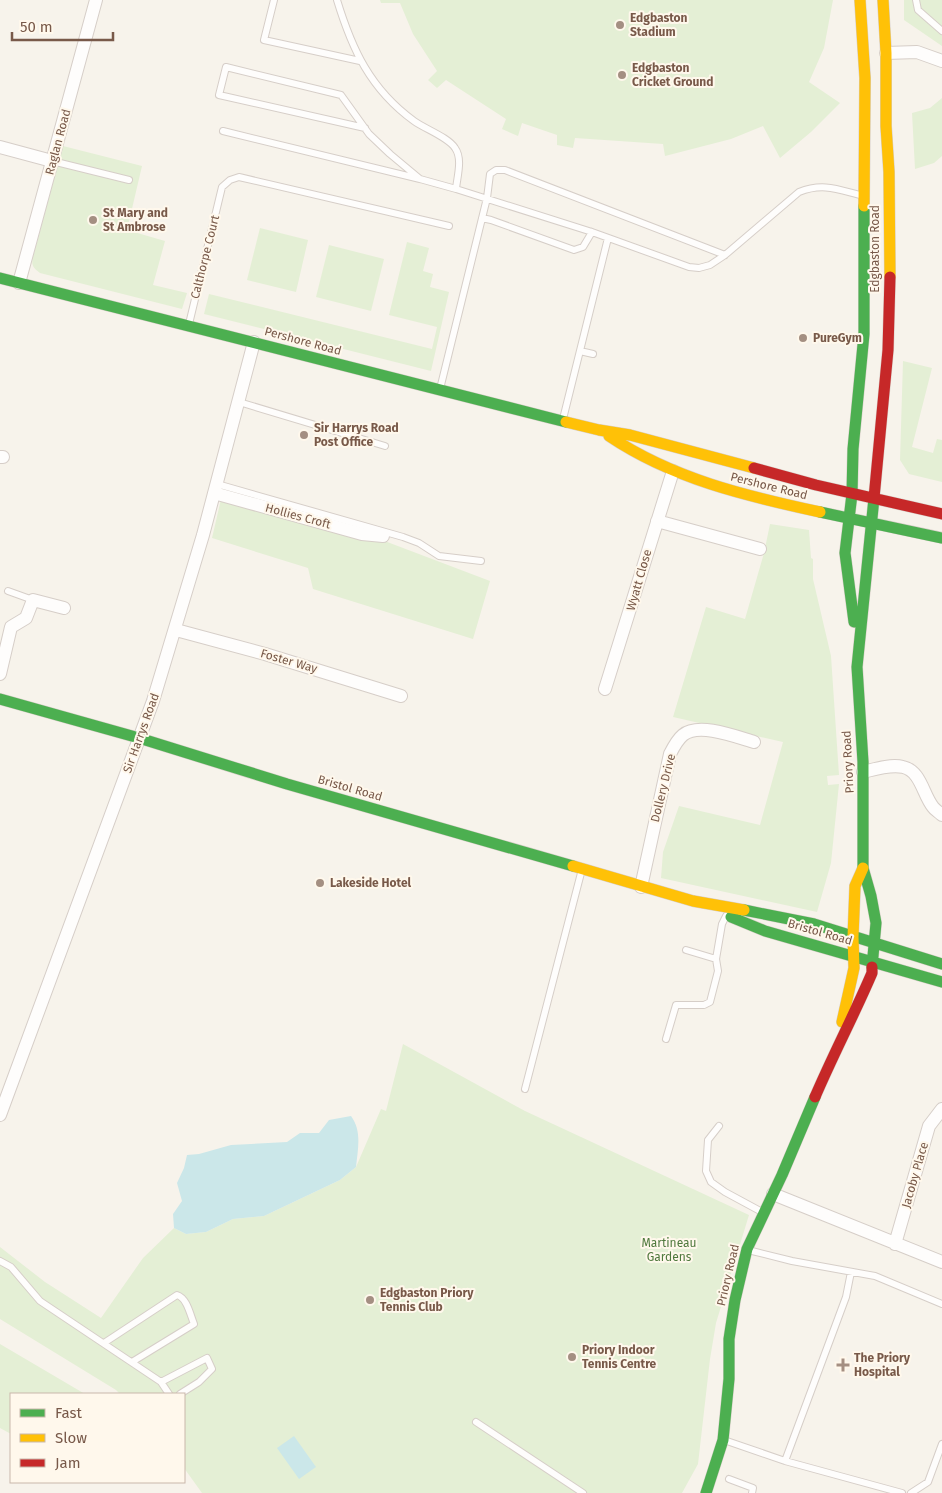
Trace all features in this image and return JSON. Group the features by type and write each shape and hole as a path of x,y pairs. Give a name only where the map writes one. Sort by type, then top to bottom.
{"main road":[{"name":"Edgbaston Road","path":"860,0 877,195 890,271 888,350 874,498"},
{"name":"Edgbaston Road","path":"852,494 853,449 877,195 886,126 886,53 883,0"},
{"path":"864,54 886,53"},
{"name":"Pershore Road","path":"0,278 562,421 630,435 816,485 942,514"},
{"name":"Pershore Road","path":"599,430 630,450 673,471 707,484 848,519 942,538"},
{"name":"Priory Road","path":"852,494 845,553 858,654"},
{"name":"Priory Road","path":"706,1493 723,1440 729,1379 729,1339 746,1249 773,1194 836,1049 856,1011 872,973 876,923 863,868 863,772 857,667 874,498"},
{"name":"Bristol Road","path":"0,699 139,738 287,784 641,887 693,901 814,924 942,964"},
{"name":"Priory Road","path":"836,1049 854,968 855,886 863,868"},
{"name":"Bristol Road","path":"693,901 765,930 942,982"}],"street":[{"name":"Raglan Road","path":"19,283 96,0"},
{"path":"886,53 917,52 942,61"},
{"path":"0,147 52,161"},
{"name":"Sir Harrys Road","path":"0,1115 146,722 176,630 254,342"},
{"name":"Wyatt Close","path":"605,689 673,471"},
{"name":"Hollies Croft","path":"215,489 362,534 383,536"},
{"path":"656,521 760,549"},
{"path":"0,674 11,627 26,618 33,600 64,608"},
{"name":"Foster Way","path":"176,630 265,654 401,696"},
{"name":"Dollery Drive","path":"641,887 670,754 676,743 688,732 705,729 754,742"},
{"path":"863,772 892,766 902,766 910,770 916,776 932,806 942,815"},
{"name":"Jacoby Place","path":"895,1244 929,1126 942,1109"},
{"path":"773,1194 942,1262"}],"lane":[{"path":"274,0 264,40 360,60"},
{"path":"337,0 349,38 360,60 379,88 413,120 448,140 456,148 459,163 456,189"},
{"path":"916,0 918,10 942,31"},
{"path":"365,128 219,95 226,67 341,95 365,128 390,154 420,178"},
{"path":"223,131 420,178 592,232 689,267 699,268 710,265 799,192 812,186 877,195"},
{"path":"52,161 129,180"},
{"path":"439,390 487,198 490,174 496,170 505,170 725,254"},
{"name":"Calthorpe Court","path":"188,327 222,187 230,180 239,177 245,178 449,226"},
{"path":"482,218 574,250 583,248 592,232"},
{"path":"562,421 608,238"},
{"path":"580,350 593,354"},
{"path":"239,402 385,446"},
{"path":"215,489 403,537 419,543 439,556 481,561"},
{"path":"8,591 33,600"},
{"path":"525,1089 582,870"},
{"path":"666,1039 676,1005 704,1005 710,1002 718,971 716,958 722,924 726,915"},
{"path":"686,950 716,958"},
{"path":"719,1126 708,1140 706,1171 711,1182 763,1213"},
{"path":"746,1249 792,1261 875,1276 942,1304"},
{"path":"0,1261 11,1267 40,1301 161,1382 168,1393"},
{"path":"785,1461 846,1298 852,1272"},
{"path":"104,1343 177,1295 184,1299 194,1324 132,1362"},
{"path":"161,1382 207,1358 212,1369 198,1382 182,1393"},
{"path":"476,1422 583,1493"},
{"path":"723,1440 785,1461 902,1493"},
{"path":"912,1493 928,1482 942,1444"},
{"path":"728,1479 753,1488 752,1493"}],"green space":[{"name":"Edgbaston Cricket Ground","path":"380,0 833,0 824,48 809,82 840,103 811,132 780,158 763,126 731,139 665,156 663,144 575,138 573,148 557,145 557,135 522,123 518,136 502,129 506,119 446,80 437,88 428,80 437,71 413,34 400,3 381,3"},
{"path":"904,0 942,0 942,46 904,20"},
{"path":"942,98 942,156 934,163 915,169 912,113 930,108"},
{"path":"63,146 142,166 127,230 165,241 153,285 187,293 182,309 40,273 34,268 32,264 33,257"},
{"path":"260,228 308,240 296,292 247,280"},
{"path":"407,242 429,248 423,271 433,274 430,287 449,292 431,371 204,314 209,294 432,349 437,327 389,315"},
{"path":"329,245 384,259 371,311 316,297"},
{"path":"903,361 932,368 912,447 933,453 937,439 942,440 942,482 909,474 900,460"},
{"path":"222,495 382,540 490,581 473,639 313,589 308,568 212,538"},
{"path":"770,524 809,530 811,558 813,559 813,579 831,656 839,775 827,776 828,785 839,784 831,863 817,912 661,878 663,852 679,806 760,825 783,742 673,717 706,607 745,619 764,553"},
{"name":"Edgbaston Priory Tennis Club","path":"403,1044 525,1111 749,1215 716,1323 698,1464 682,1493 202,1493 185,1469 185,1393 119,1393 0,1319 0,1247 45,1282 101,1318 143,1258 174,1228 186,1234 206,1232 233,1219 264,1216 340,1180 356,1167 381,1109 386,1111"},
{"path":"0,1344 83,1393 10,1393 10,1433 0,1428"}],"water":[{"path":"351,1116 358,1134 356,1167 340,1180 264,1216 233,1219 206,1232 186,1234 174,1228 173,1214 182,1201 177,1183 184,1168 187,1155 199,1154 231,1145 287,1142 300,1133 319,1133 329,1120"},
{"path":"294,1436 316,1467 299,1479 277,1448"}],"traffic: fast":[{"path":"854,622 845,553 852,494 853,449 864,334 864,206"},
{"path":"0,278 566,422"},
{"path":"872,967 876,923 863,868 863,762 857,667 874,498"},
{"path":"820,512 942,538"},
{"path":"0,699 573,866"},
{"path":"744,910 814,924 942,964"},
{"path":"731,917 765,931 942,982"},
{"path":"706,1493 723,1440 729,1379 729,1339 735,1300 747,1249 782,1175 815,1097"}],"traffic: slow":[{"path":"860,0 865,78 864,206"},
{"path":"883,0 886,53 890,277"},
{"path":"566,422 630,435 754,468"},
{"path":"609,436 633,451 684,475 738,492 820,512"},
{"path":"573,866 693,901 744,910"},
{"path":"842,1022 854,968 855,886 863,868"}],"traffic: jam":[{"path":"874,498 888,350 890,277"},
{"path":"754,468 816,485 942,514"},
{"path":"815,1097 872,973 872,967"}],"place":[{"name":"Edgbaston Stadium","path":"620,25"},
{"name":"Edgbaston Cricket Ground","path":"622,75"},
{"name":"St Mary and St Ambrose","path":"93,220"},
{"name":"PureGym","path":"803,338"},
{"name":"Sir Harrys Road Post Office","path":"304,435"},
{"name":"Lakeside Hotel","path":"320,883"},
{"name":"Edgbaston Priory Tennis Club","path":"370,1300"},
{"name":"Priory Indoor Tennis Centre","path":"572,1357"},
{"name":"The Priory Hospital","path":"843,1365"}],"park label":[{"name":"Martineau Gardens","path":"669,1250"}]}
